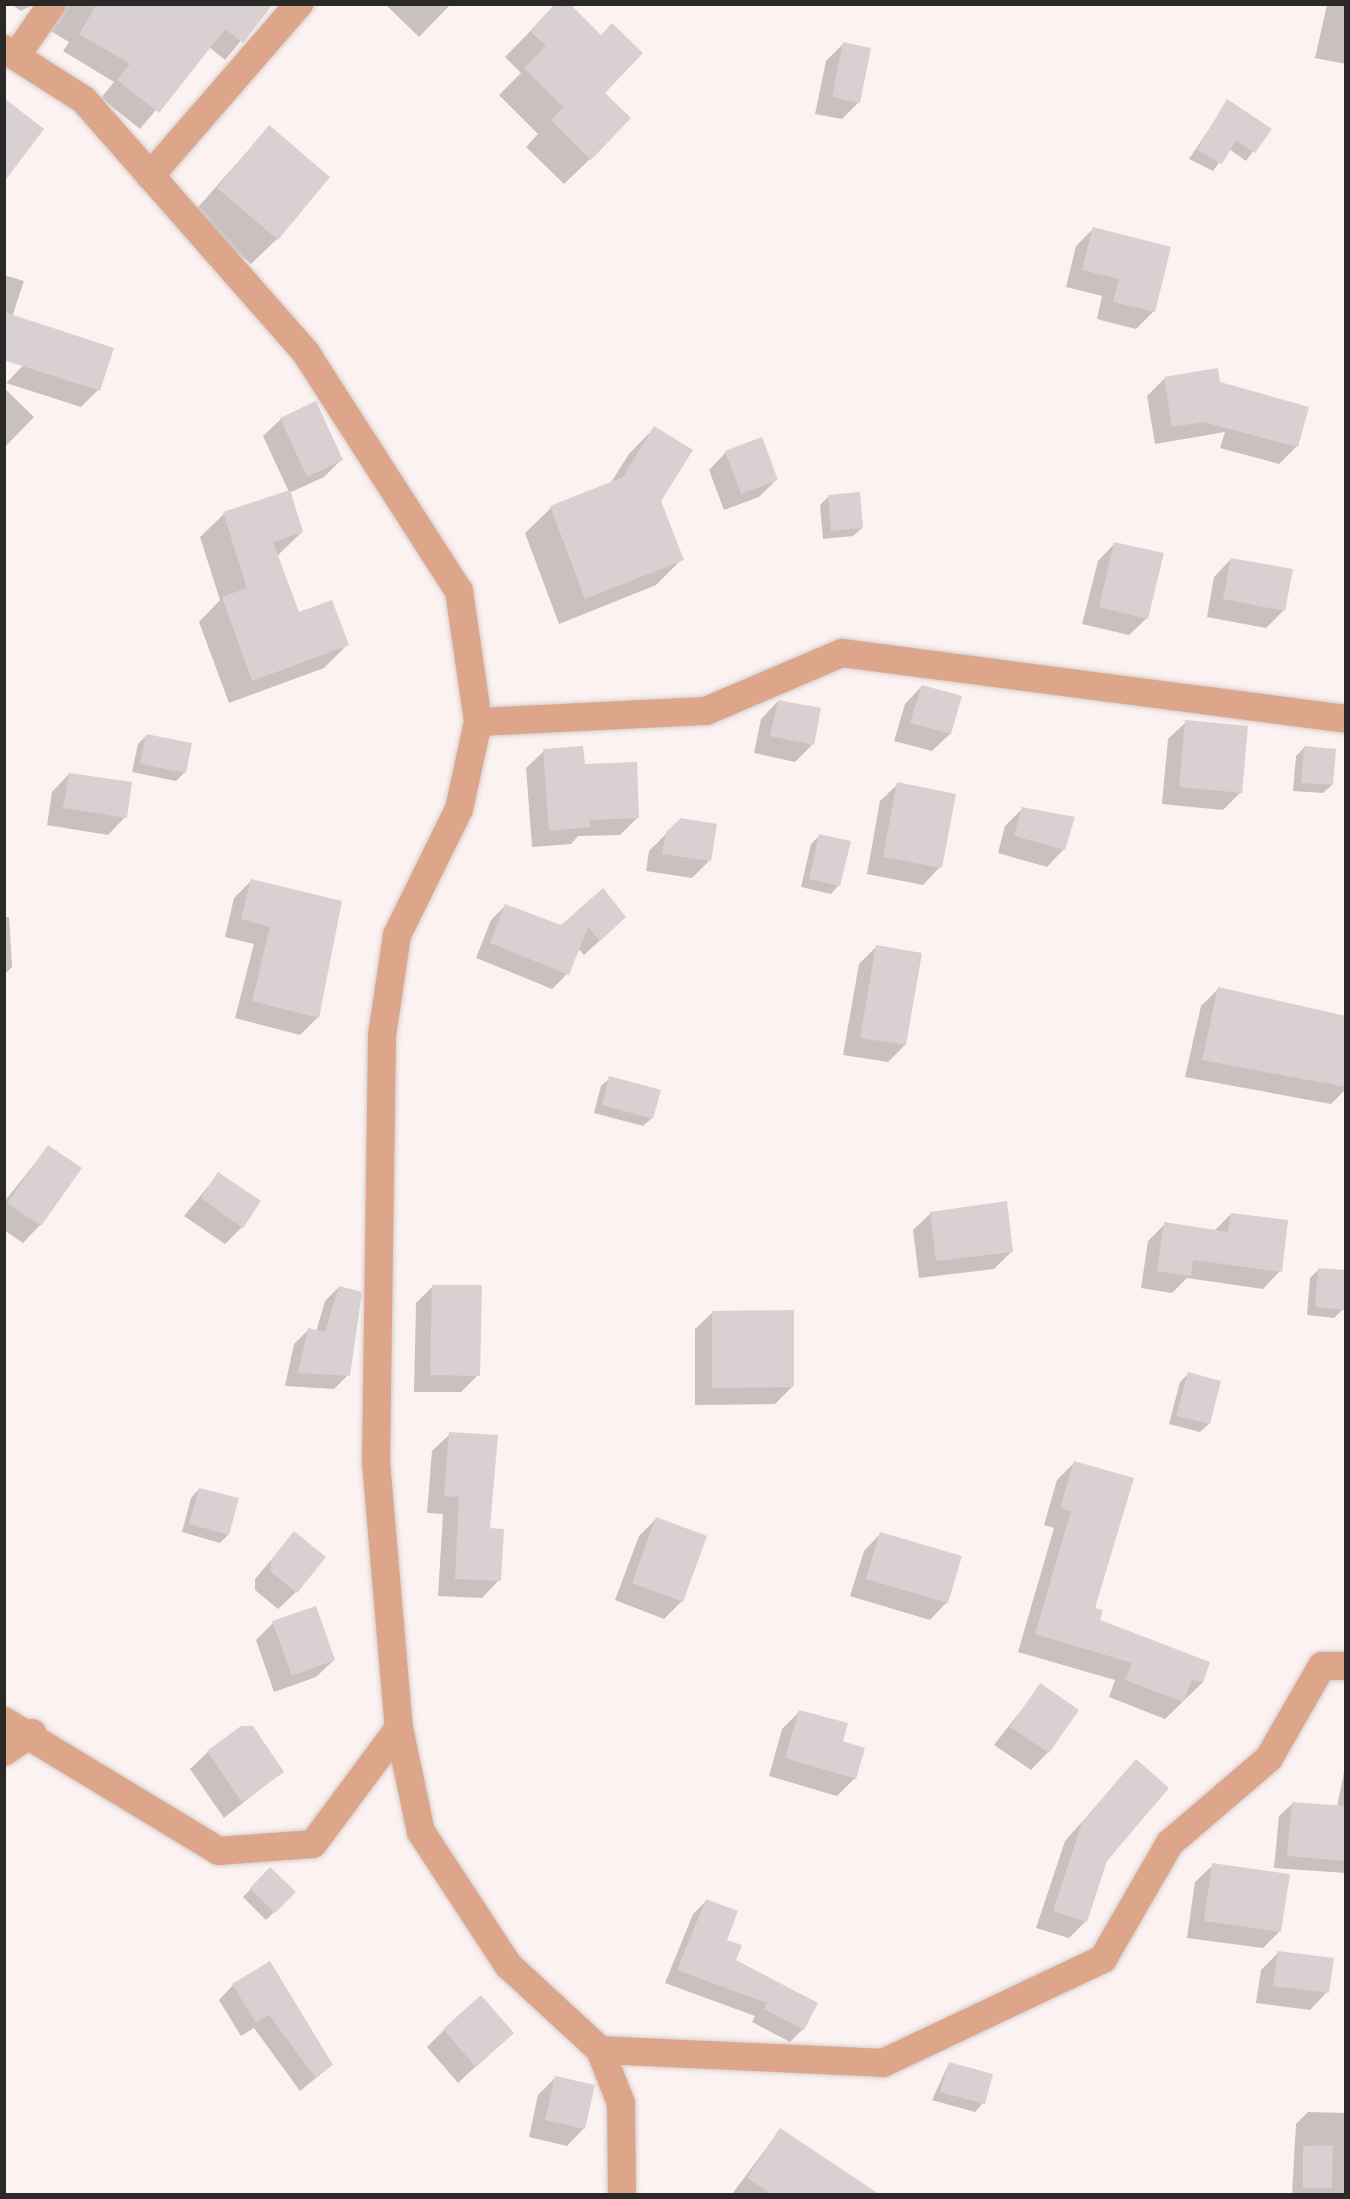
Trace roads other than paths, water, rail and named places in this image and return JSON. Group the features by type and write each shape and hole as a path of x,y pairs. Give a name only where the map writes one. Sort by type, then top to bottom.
{"street":[{"path":"52,4 10,53 84,100 306,353 459,591 478,722 459,809 397,935 382,1035 376,1462 399,1728 421,1832 508,1965 600,2049 621,2103 622,2194"},
{"path":"150,176 299,4"},
{"path":"478,722 706,711 842,653 1346,719"},
{"path":"600,2049 883,2063 1103,1959 1170,1843 1269,1758 1322,1666 1346,1666"},
{"path":"4,1720 32,1733 219,1851 313,1844 399,1728"},
{"path":"4,1752 32,1733"}]}
